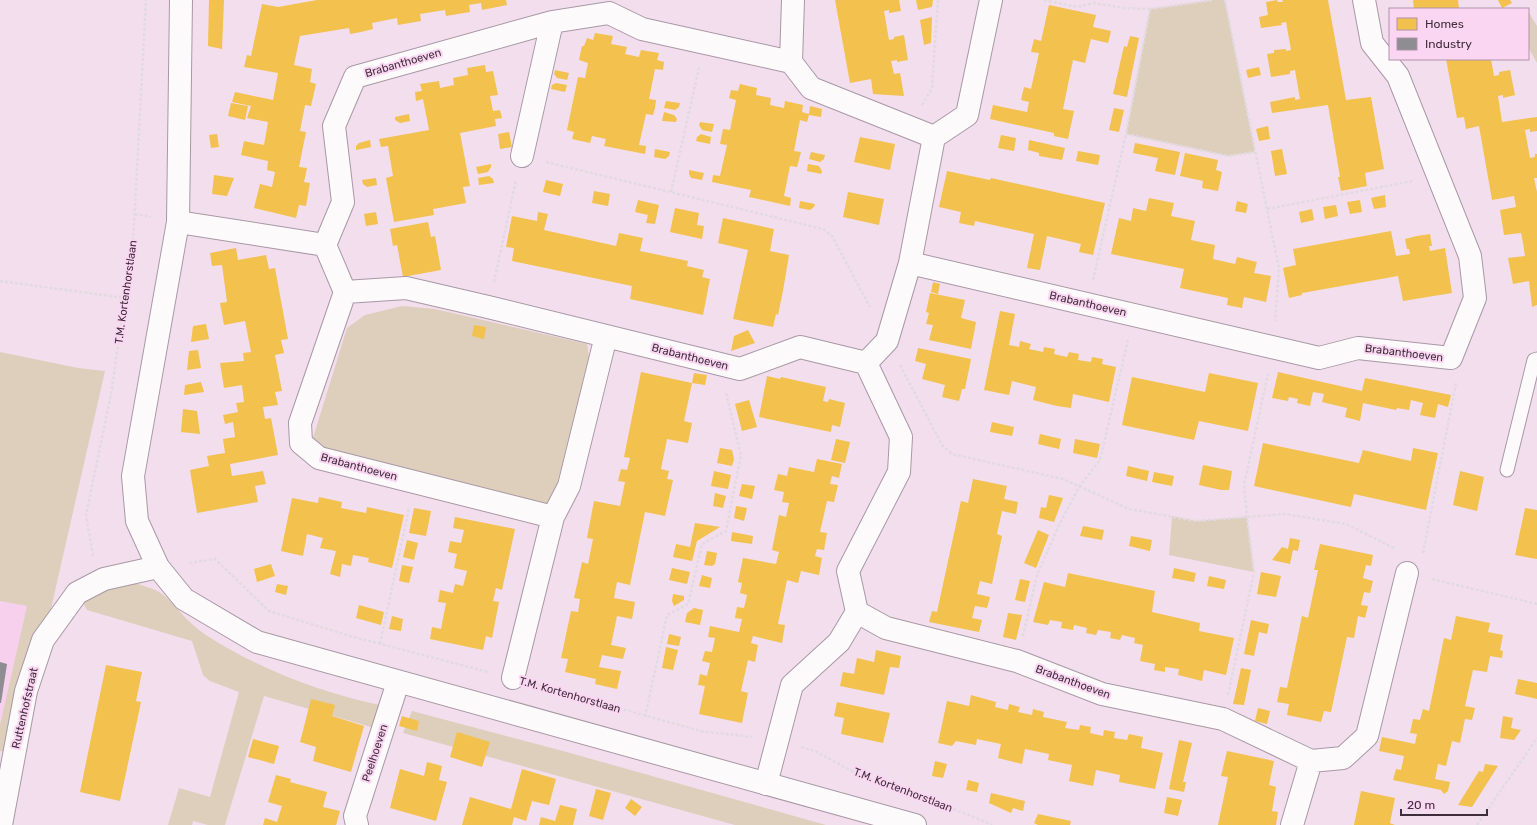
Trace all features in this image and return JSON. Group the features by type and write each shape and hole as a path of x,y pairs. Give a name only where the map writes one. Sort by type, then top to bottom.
{"street":[{"path":"181,0 178,222 133,476 137,521 158,567 184,599 257,642 914,825"},
{"path":"793,0 791,62 811,88 934,137"},
{"path":"766,784 792,685 839,642 857,612 848,571 899,472 900,437 866,363 888,341 910,263 934,137 967,115 991,0"},
{"name":"Brabanthoeven","path":"910,263 1319,358 1358,348 1452,358 1475,298 1470,256 1398,76 1372,43 1364,0"},
{"name":"Brabanthoeven","path":"325,245 343,202 334,126 355,77 552,22 609,13 642,29 791,62"},
{"path":"522,156 552,22"},
{"path":"178,222 325,245 345,292"},
{"name":"Brabanthoeven","path":"553,517 319,458 301,443 300,423 345,292 406,288 740,369 800,347 866,363"},
{"path":"513,678 553,517 569,486 606,336"},
{"name":"Ruttenhofstraat","path":"1,825 26,692 42,640 77,593 104,579 158,567"},
{"path":"1292,825 1311,761 1343,758 1367,736 1407,573"},
{"name":"Brabanthoeven","path":"857,612 886,628 1017,661 1102,694 1223,719 1311,761"},
{"name":"Peelhoeven","path":"357,825 355,816 398,682"}],"lane":[{"path":"1507,470 1534,360 1537,359"}],"path":[{"name":"T.M. Kortenhorstlaan","path":"104,579 91,552 86,515 111,394 133,244 146,0"},
{"path":"908,127 932,88 938,0"},
{"path":"1044,0 1077,7 1094,3 1123,8 1150,9 1212,0"},
{"path":"1223,719 1254,572 1244,485 1273,347 1279,269 1225,0"},
{"path":"1088,304 1126,134 1150,9"},
{"path":"671,192 704,43"},
{"path":"1126,134 1228,156 1255,152"},
{"path":"1267,209 1439,176"},
{"path":"0,281 125,298"},
{"path":"1017,661 1037,575 1059,525 1080,486 1100,460 1134,315"},
{"path":"1452,358 1458,374 1422,557 1407,573 1537,604"},
{"path":"645,717 668,615 688,604 702,544 726,531 741,456 718,364"},
{"path":"380,644 414,482"},
{"name":"T.M. Kortenhorstlaan","path":"158,567 215,559 270,611 380,644 513,678 645,717 700,731 778,740 815,751 857,774 972,816 992,825"},
{"path":"1477,825 1537,738"}],"shaded area":[{"path":"1212,0 1225,0 1255,152 1228,156 1126,134 1150,9"},
{"path":"1529,13 1537,26 1537,63 1529,49"},
{"path":"402,306 435,309 587,344 590,364 549,514 334,461 312,441 347,328 365,315"},
{"path":"0,352 78,368 105,371 18,754 0,751 0,725 27,606 0,601"},
{"path":"1172,516 1196,521 1247,517 1254,572 1169,555"},
{"path":"122,580 146,586 162,594 202,633 250,660 316,688 385,706 378,729 264,696 225,825 208,825 193,821 192,825 168,825 179,788 210,797 239,692 210,681 203,675 192,641 87,610 83,603 91,594"},
{"path":"0,601 27,606 0,725"},
{"path":"412,711 563,751 826,825 735,825 403,733"}],"building: Homes":[{"path":"209,0 224,0 222,49 208,46"},
{"path":"317,0 506,0 507,5 482,10 481,3 469,5 470,12 446,16 445,10 420,14 421,21 398,25 397,18 372,23 373,29 361,32 350,34 349,28 300,36 294,65 312,69 310,82 316,84 311,106 305,105 300,131 306,132 299,167 307,168 304,182 310,183 306,206 299,205 296,218 254,208 260,184 272,187 275,172 267,170 268,161 241,155 244,141 264,145 268,122 247,118 251,106 232,102 235,92 273,100 278,73 244,67 247,55 251,56 262,4 278,7"},
{"path":"835,0 899,0 901,11 889,13 889,10 884,11 889,40 894,39 894,37 904,35 908,60 897,62 897,60 891,61 894,74 900,73 904,96 873,94 871,79 850,83"},
{"path":"916,0 933,0 932,7 918,10"},
{"path":"1277,0 1278,2 1283,2 1282,0 1328,0 1346,100 1371,97 1384,169 1365,173 1367,186 1341,191 1328,105 1272,113 1270,102 1295,97 1295,100 1300,99 1295,70 1290,71 1290,74 1271,77 1267,54 1274,53 1274,50 1291,50 1286,22 1281,23 1282,25 1261,28 1259,17 1268,15 1266,2"},
{"path":"1413,0 1458,0 1459,8 1414,8"},
{"path":"1498,0 1510,0 1512,3 1502,8"},
{"path":"1049,5 1096,15 1093,27 1111,31 1108,43 1091,39 1085,63 1073,60 1063,109 1074,111 1068,139 1054,136 1054,133 990,119 993,105 1027,112 1029,102 1021,100 1024,87 1031,89 1039,53 1031,52 1034,39 1041,41"},
{"path":"932,17 931,43 924,45 920,20"},
{"path":"595,33 613,36 611,44 627,47 625,54 639,57 641,50 659,53 657,60 664,62 663,70 655,69 649,99 656,100 655,108 653,115 646,114 639,145 646,146 645,154 604,146 606,139 592,136 590,143 572,139 574,132 567,130 578,77 585,78 588,63 579,60 582,46 584,46 587,38 593,40"},
{"path":"1130,36 1139,38 1127,97 1113,94 1124,46 1127,47"},
{"path":"1446,60 1491,60 1494,76 1499,75 1499,72 1510,70 1515,95 1503,98 1503,95 1498,96 1502,122 1537,117 1537,131 1530,132 1530,129 1525,130 1530,158 1535,157 1535,154 1537,154 1537,178 1534,178 1537,192 1537,305 1532,307 1529,281 1513,284 1508,258 1525,256 1521,233 1504,235 1500,210 1516,207 1514,196 1492,200 1479,126 1466,129 1464,117 1457,118"},
{"path":"485,65 486,72 493,71 498,95 490,96 493,111 500,110 502,118 495,119 496,126 460,133 470,186 463,187 466,203 433,209 434,215 394,222 386,178 393,176 388,146 381,147 379,139 429,130 423,99 416,101 415,92 422,91 420,84 439,81 440,88 454,85 453,78 468,75 467,68"},
{"path":"1259,67 1261,75 1248,78 1246,70"},
{"path":"555,70 569,73 567,80 557,78 554,74"},
{"path":"556,83 567,85 565,92 551,89 552,85"},
{"path":"740,84 757,88 756,95 771,98 770,105 784,108 785,101 803,105 802,112 809,114 810,106 822,109 821,117 809,115 807,122 800,120 794,151 801,152 797,167 790,166 784,196 791,198 790,206 749,197 751,190 712,182 713,175 720,176 727,145 720,144 723,129 730,130 736,100 729,98 731,90 738,91"},
{"path":"666,101 680,103 679,107 675,110 664,108"},
{"path":"231,103 248,106 245,120 228,116"},
{"path":"1114,108 1124,110 1119,132 1109,130"},
{"path":"664,112 674,115 677,119 676,122 662,121"},
{"path":"409,114 410,121 400,123 395,120 395,117"},
{"path":"700,122 714,124 712,132 702,130 699,125"},
{"path":"1268,126 1270,139 1259,141 1256,129"},
{"path":"509,132 512,147 500,149 498,134"},
{"path":"217,134 219,147 211,148 209,135"},
{"path":"701,134 711,137 710,144 696,141 697,137"},
{"path":"1001,135 1016,138 1014,151 998,148"},
{"path":"860,137 895,144 890,170 854,162"},
{"path":"370,140 371,147 356,150 356,146 359,143"},
{"path":"1029,140 1065,148 1062,160 1039,156 1039,153 1028,150"},
{"path":"1135,143 1180,152 1175,175 1155,171 1158,158 1133,153"},
{"path":"655,149 670,152 669,156 665,159 654,157"},
{"path":"1282,149 1287,174 1275,176 1271,151"},
{"path":"1078,151 1100,155 1098,165 1076,161"},
{"path":"811,152 825,155 824,159 820,162 809,159"},
{"path":"1185,153 1218,160 1216,170 1222,172 1218,191 1202,188 1203,181 1180,176"},
{"path":"491,164 488,172 478,174 476,167"},
{"path":"808,164 819,166 822,171 821,174 807,171"},
{"path":"689,170 704,173 702,180 691,178"},
{"path":"947,171 990,180 991,178 1105,203 1093,255 1079,252 1081,244 1047,236 1040,270 1027,268 1034,234 975,221 974,226 959,223 961,212 939,207"},
{"path":"214,175 234,178 227,196 212,194"},
{"path":"489,176 493,179 494,183 479,185 478,178"},
{"path":"376,178 377,185 367,187 363,184 362,180"},
{"path":"546,180 563,184 560,196 543,192"},
{"path":"594,191 610,194 608,206 592,203"},
{"path":"848,192 884,199 879,225 843,217"},
{"path":"1385,195 1386,207 1374,209 1371,198"},
{"path":"1149,198 1174,203 1171,216 1195,221 1191,240 1215,245 1213,259 1235,264 1237,257 1257,262 1254,273 1271,276 1266,302 1244,297 1242,308 1227,305 1228,298 1180,288 1184,269 1111,254 1119,218 1131,221 1133,208 1146,211"},
{"path":"638,200 659,205 655,224 646,223 648,215 635,212"},
{"path":"1360,200 1362,212 1350,214 1347,202"},
{"path":"800,201 815,204 810,210 799,208"},
{"path":"1237,201 1248,204 1246,213 1235,211"},
{"path":"1336,205 1338,216 1325,219 1323,207"},
{"path":"675,208 699,213 697,225 704,226 702,239 670,232"},
{"path":"1312,209 1314,220 1301,223 1299,212"},
{"path":"376,212 378,224 366,226 364,214"},
{"path":"538,212 548,214 544,230 616,246 619,233 643,238 640,251 688,261 687,266 704,270 702,277 710,279 703,315 630,299 632,286 512,261 514,248 506,247 512,216 537,221"},
{"path":"723,218 774,229 770,251 789,255 778,315 776,314 773,327 733,319 748,250 718,243"},
{"path":"428,222 431,237 435,236 441,270 403,277 397,245 393,246 390,229"},
{"path":"1391,231 1396,256 1410,254 1409,249 1407,249 1405,239 1417,236 1430,234 1432,246 1429,246 1430,251 1445,248 1452,293 1403,301 1398,276 1302,293 1302,295 1289,298 1283,268 1296,265 1293,249"},
{"path":"236,248 238,260 266,255 269,269 275,268 288,339 281,340 284,353 275,355 282,391 275,392 278,405 263,407 265,419 271,418 278,455 230,464 232,476 263,471 266,484 255,486 258,502 197,513 190,470 209,466 207,456 225,453 223,439 235,437 233,422 225,424 223,415 238,412 236,403 244,402 242,385 224,388 220,363 244,361 243,353 251,352 245,321 224,325 220,303 227,302 222,265 212,266 210,253"},
{"path":"933,282 940,284 938,294 931,292"},
{"path":"930,293 965,300 961,318 976,322 971,349 929,340 933,325 926,324 929,313 926,312"},
{"path":"1000,311 1015,314 1009,345 1019,347 1020,341 1031,344 1029,349 1043,352 1044,347 1055,349 1054,354 1067,357 1069,352 1079,354 1078,360 1091,362 1092,357 1103,359 1102,364 1116,367 1109,402 1073,394 1071,408 1057,406 1033,400 1036,387 1012,381 1009,395 984,390"},
{"path":"206,324 209,339 191,342 193,326"},
{"path":"474,325 486,327 484,339 472,336"},
{"path":"748,330 755,343 731,351 734,336"},
{"path":"918,348 971,359 965,389 962,389 959,401 942,397 945,385 922,379 926,364 915,361"},
{"path":"198,350 201,368 187,370 189,351"},
{"path":"641,372 692,383 684,421 692,423 688,443 667,439 661,469 669,471 667,479 673,480 665,516 645,512 630,585 617,582 614,598 635,602 632,619 617,616 611,645 626,648 623,659 602,655 599,667 621,671 617,689 595,684 596,679 565,672 568,659 561,658 571,611 578,612 580,599 574,598 582,562 588,564 593,539 587,538 594,501 620,506 625,482 618,481 621,469 627,470 630,458 624,457"},
{"path":"1278,372 1362,391 1365,378 1451,395 1448,407 1438,404 1435,418 1420,415 1423,403 1411,400 1409,410 1397,408 1396,410 1363,403 1360,421 1345,417 1347,408 1322,402 1324,394 1313,392 1310,406 1297,403 1298,399 1289,397 1288,401 1272,398"},
{"path":"694,373 707,375 705,385 692,383"},
{"path":"1209,373 1258,383 1248,431 1199,421 1194,440 1122,425 1132,377 1205,392"},
{"path":"767,376 780,379 781,377 826,387 823,401 828,402 829,399 845,403 840,427 832,425 831,432 759,417"},
{"path":"201,382 204,392 184,395 185,385"},
{"path":"749,400 757,427 742,431 735,404"},
{"path":"183,409 197,411 200,434 181,432"},
{"path":"992,422 1014,427 1012,436 990,432"},
{"path":"1040,434 1061,439 1059,449 1038,444"},
{"path":"836,439 850,442 845,463 831,460"},
{"path":"1075,439 1100,444 1097,458 1073,453"},
{"path":"1263,443 1359,463 1363,450 1411,461 1413,448 1438,453 1426,510 1354,494 1351,507 1254,486"},
{"path":"720,448 732,450 734,459 732,466 717,463"},
{"path":"817,459 842,464 839,478 832,476 830,484 838,485 834,502 827,501 820,532 827,533 824,550 817,549 815,556 822,558 819,575 801,571 798,583 787,580 778,624 785,625 782,643 753,636 751,643 758,645 755,662 748,660 741,691 748,693 742,723 699,714 705,686 698,685 700,674 707,676 710,663 702,661 705,651 712,652 715,638 708,637 710,626 739,632 742,619 735,618 737,607 744,608 747,595 740,593 742,583 738,582 743,558 776,564 779,552 772,550 779,515 786,517 789,503 782,502 784,492 774,490 778,474 787,476 789,467 814,472"},
{"path":"1203,465 1232,471 1229,490 1221,490 1199,485"},
{"path":"1128,466 1149,471 1147,481 1126,476"},
{"path":"714,471 731,475 728,489 711,486"},
{"path":"1460,471 1484,477 1477,511 1453,505"},
{"path":"1154,472 1174,476 1172,486 1152,482"},
{"path":"973,479 1007,486 1004,499 1018,502 1016,514 1002,511 997,534 1002,536 992,584 980,581 977,594 990,597 987,608 975,606 972,618 982,620 979,632 929,622 932,611 937,612 961,501 968,503"},
{"path":"742,484 755,486 752,499 739,496"},
{"path":"715,493 726,496 723,508 713,506"},
{"path":"1049,495 1063,498 1054,522 1039,518 1041,507 1046,508"},
{"path":"319,497 342,502 341,508 366,513 367,507 404,515 392,568 368,562 369,558 353,555 351,566 342,564 340,577 330,574 336,551 320,548 323,538 307,534 303,556 281,551 292,498 318,503"},
{"path":"736,506 747,508 744,521 734,518"},
{"path":"414,508 431,511 426,536 409,533"},
{"path":"1525,508 1537,510 1537,559 1515,555"},
{"path":"455,517 515,529 502,590 496,588 493,601 499,602 492,638 486,636 483,650 430,639 432,627 441,629 446,603 438,602 440,590 453,593 455,584 463,586 467,571 454,568 457,554 448,552 450,541 461,543 464,530 453,528"},
{"path":"695,523 720,527 697,541 692,561 673,557 676,544 690,547"},
{"path":"1083,526 1104,530 1102,540 1080,536"},
{"path":"1038,530 1049,535 1036,568 1024,563"},
{"path":"732,532 753,536 752,544 731,541"},
{"path":"1131,536 1152,540 1150,551 1129,546"},
{"path":"1290,538 1300,540 1298,551 1293,550 1290,564 1272,560 1282,547 1288,549"},
{"path":"407,540 418,543 414,560 403,557"},
{"path":"1320,544 1373,555 1371,566 1366,565 1363,578 1373,581 1370,593 1364,592 1361,605 1368,606 1365,618 1358,616 1354,638 1347,637 1331,712 1324,711 1321,722 1287,715 1289,704 1277,702 1280,687 1287,688 1302,616 1308,618 1318,570 1314,570"},
{"path":"707,551 717,553 715,564 712,566 704,565"},
{"path":"271,564 275,576 257,582 254,569"},
{"path":"402,565 413,567 409,583 399,581"},
{"path":"672,568 690,572 687,584 669,580"},
{"path":"1174,568 1196,573 1194,582 1172,578"},
{"path":"1261,572 1281,576 1276,597 1257,594"},
{"path":"1068,573 1155,591 1152,612 1200,623 1199,631 1234,638 1226,675 1204,670 1202,681 1178,675 1179,669 1165,667 1165,672 1154,670 1155,664 1140,661 1143,645 1134,643 1135,638 1122,635 1120,640 1110,638 1111,632 1098,630 1096,635 1086,633 1087,628 1074,625 1073,630 1061,628 1062,622 1050,620 1048,625 1033,622 1044,582 1065,587"},
{"path":"702,575 712,578 710,588 699,586"},
{"path":"1209,576 1226,580 1224,589 1207,586"},
{"path":"1020,579 1030,581 1025,602 1015,600"},
{"path":"277,584 288,586 286,595 275,592"},
{"path":"673,594 684,596 684,600 674,606 672,601"},
{"path":"359,605 384,612 381,625 356,618"},
{"path":"694,608 703,610 700,625 685,622 687,613"},
{"path":"1008,613 1022,615 1016,640 1003,637"},
{"path":"392,616 403,619 401,631 389,629"},
{"path":"1456,616 1490,623 1488,632 1503,635 1500,650 1503,651 1502,658 1490,656 1487,672 1473,670 1465,706 1475,708 1472,720 1465,719 1460,743 1452,741 1446,766 1438,764 1435,779 1450,782 1448,791 1444,794 1441,790 1393,780 1396,769 1401,770 1404,756 1379,751 1382,737 1415,744 1417,734 1410,733 1413,719 1420,720 1423,709 1429,711 1444,638 1451,640"},
{"path":"1251,620 1269,624 1267,634 1259,632 1254,656 1244,654"},
{"path":"669,634 681,637 679,646 667,644"},
{"path":"666,647 678,650 673,670 662,668"},
{"path":"876,650 901,656 899,668 890,667 884,695 840,686 843,672 854,674 857,658 874,662"},
{"path":"106,665 142,672 136,701 141,702 120,801 80,792"},
{"path":"1241,668 1251,670 1244,705 1233,704"},
{"path":"1518,679 1537,683 1537,699 1515,694"},
{"path":"971,695 996,702 995,707 1008,710 1009,704 1020,707 1018,712 1032,715 1033,709 1044,712 1043,717 1067,722 1065,728 1079,730 1080,725 1091,727 1090,733 1103,736 1104,730 1115,732 1114,738 1127,740 1129,734 1143,737 1141,748 1163,753 1155,789 1119,782 1120,775 1096,770 1093,786 1069,781 1072,765 1048,760 1049,754 1025,749 1022,764 998,758 1001,744 977,739 976,745 956,741 952,746 938,743 947,701 969,706"},
{"path":"311,699 335,705 332,716 364,726 351,772 313,761 316,747 300,742"},
{"path":"837,702 890,713 883,743 841,734 844,718 834,716"},
{"path":"1258,708 1270,711 1267,724 1255,721"},
{"path":"402,716 419,721 417,731 399,726"},
{"path":"1503,716 1513,718 1511,728 1521,730 1514,740 1500,738"},
{"path":"457,732 490,742 482,767 450,757"},
{"path":"253,739 279,746 274,764 248,757"},
{"path":"1179,740 1192,743 1183,782 1186,782 1184,792 1169,789"},
{"path":"1227,751 1274,761 1269,785 1276,787 1272,811 1278,812 1276,825 1218,825 1228,777 1221,776"},
{"path":"935,761 947,764 943,778 932,776"},
{"path":"427,762 442,766 439,780 447,782 436,821 390,808 400,769 424,776"},
{"path":"1485,764 1498,766 1472,807 1458,805 1479,771 1483,772"},
{"path":"522,769 556,779 549,805 532,801 526,821 514,817 512,825 462,825 470,797 511,809"},
{"path":"276,775 291,779 290,782 327,792 323,807 340,811 336,825 263,825 265,818 277,822 282,806 268,802"},
{"path":"968,780 979,783 977,792 966,790"},
{"path":"596,789 611,793 603,820 589,816"},
{"path":"1361,791 1395,798 1390,823 1395,825 1354,825"},
{"path":"991,793 1025,801 1023,811 1013,808 1011,813 989,803"},
{"path":"1167,797 1182,800 1178,816 1164,813"},
{"path":"631,799 642,807 635,816 625,808"},
{"path":"560,805 577,809 573,825 539,825 541,817 555,821"},
{"path":"1038,814 1071,821 1070,825 1038,825 1034,823"}],"building: Industry":[{"path":"0,662 7,664 1,703 0,703"}]}
